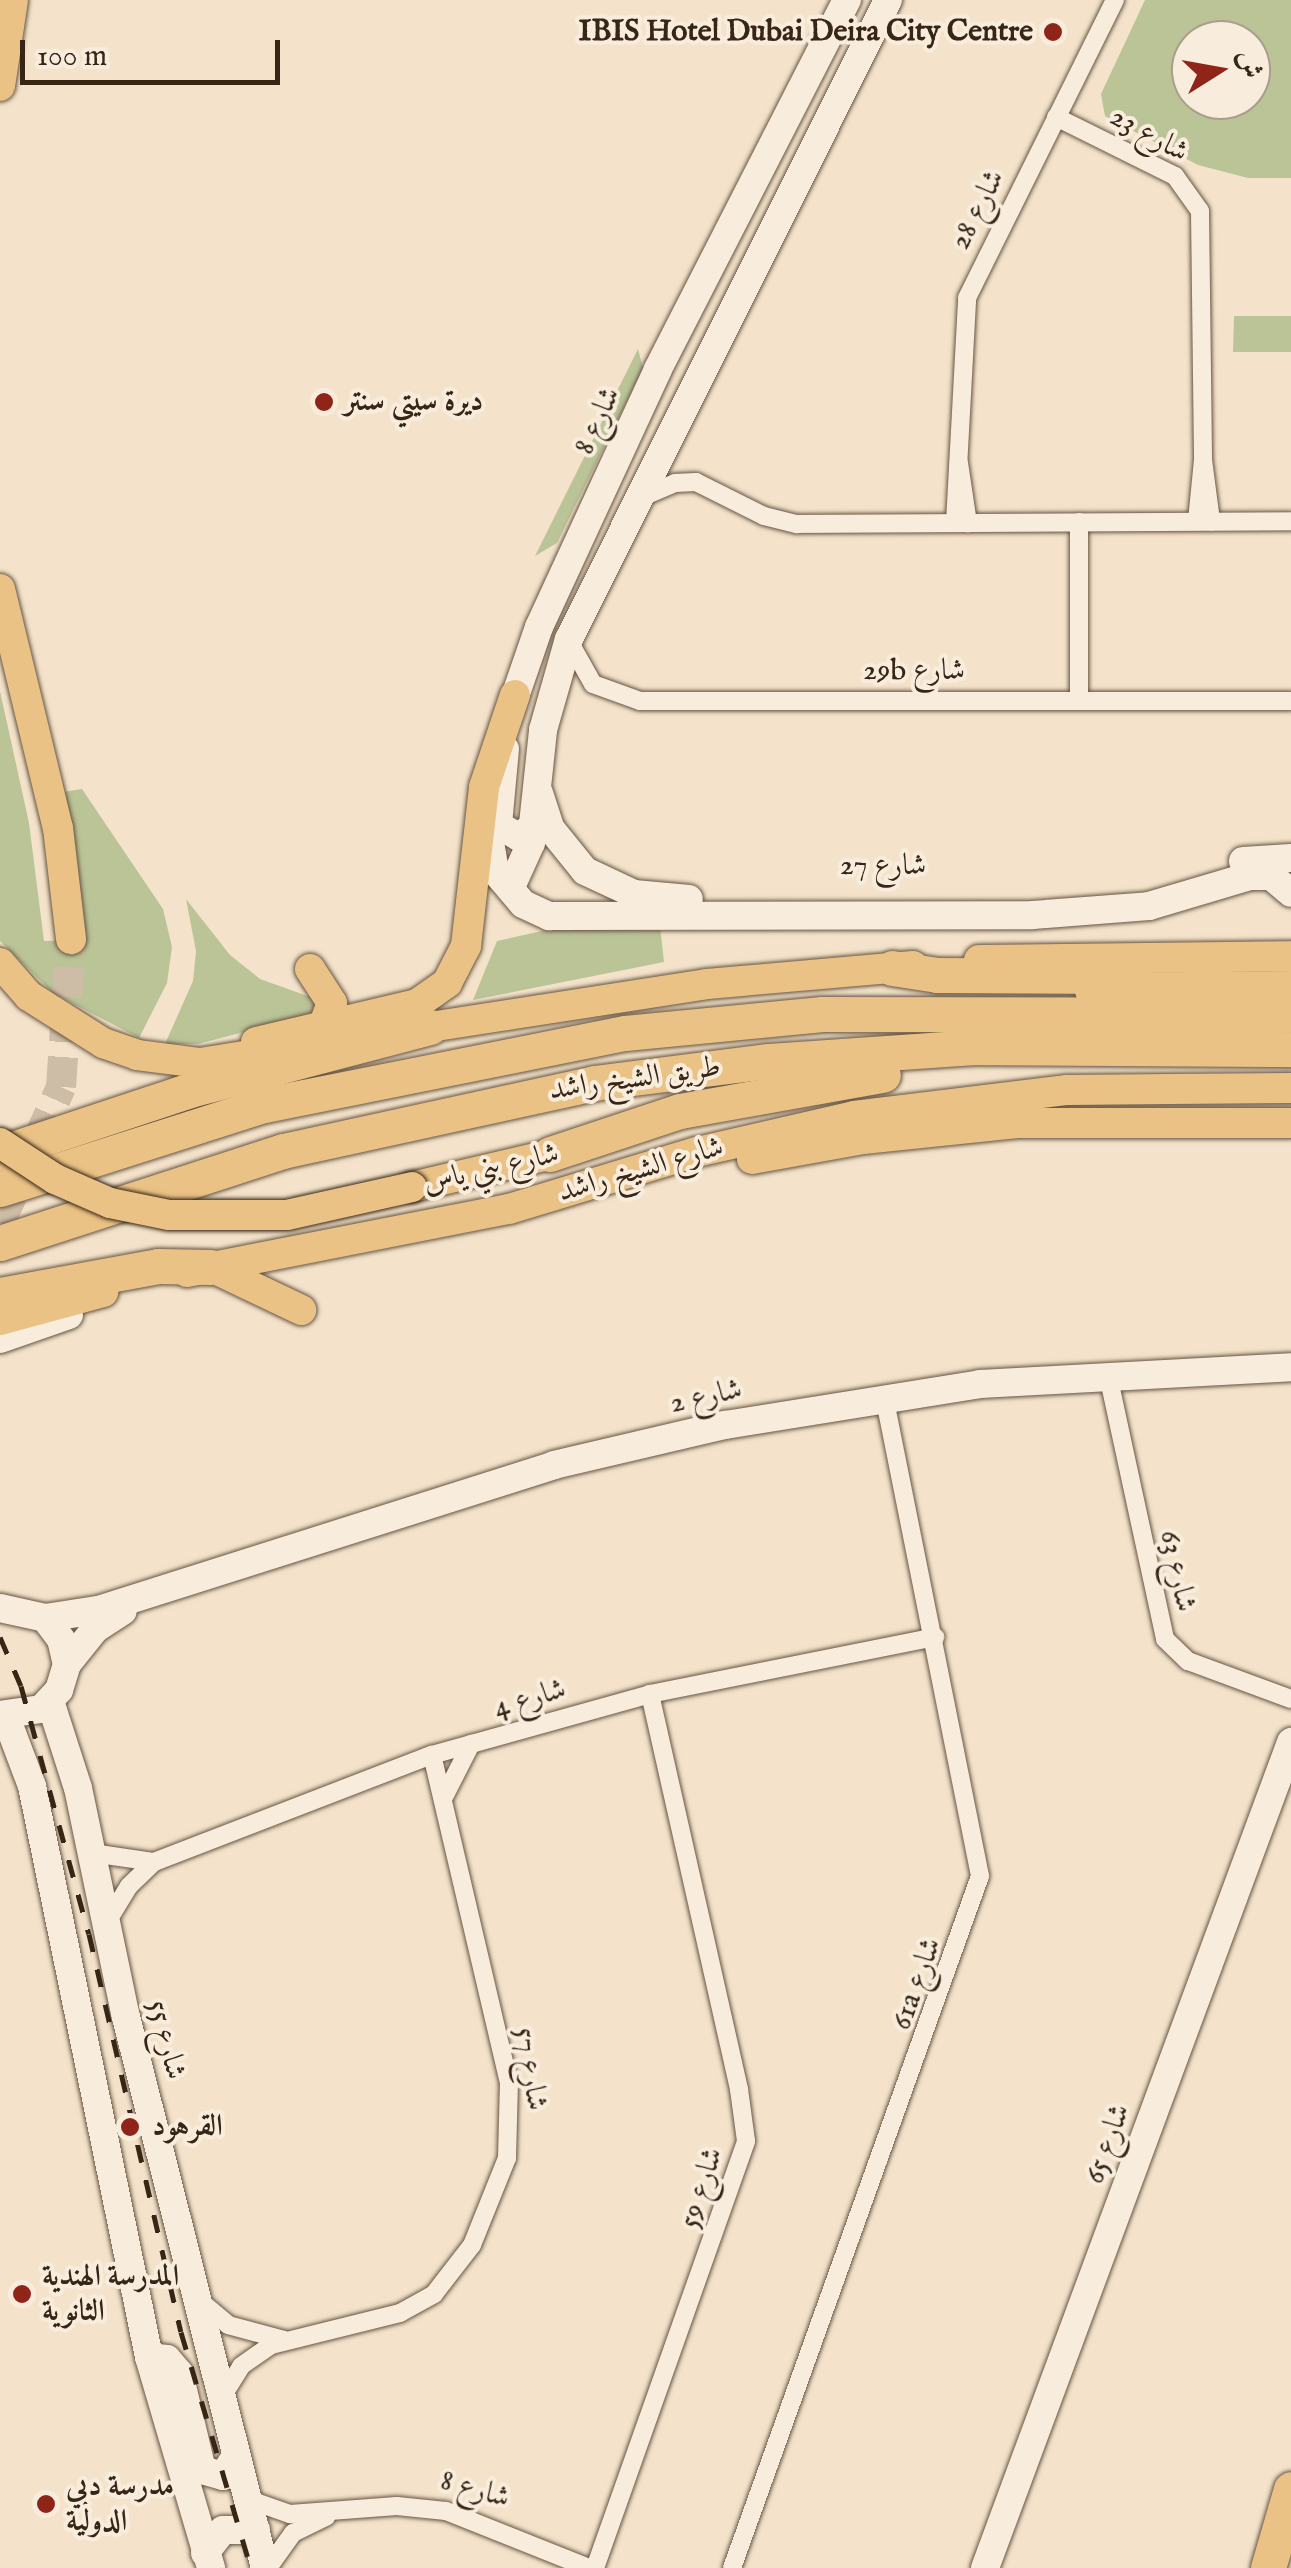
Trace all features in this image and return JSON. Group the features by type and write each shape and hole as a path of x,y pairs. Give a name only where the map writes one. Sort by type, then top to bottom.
{"highway":[{"path":"892,968 937,975 1123,976 1187,986"},
{"path":"822,1014 960,997 1187,986 1291,988"},
{"name":"طريق الشيخ راشد","path":"0,1189 196,1124 334,1089 625,1033 822,1014 1291,1015"},
{"path":"0,1153 190,1090 430,1027"},
{"path":"550,1154 680,1111 924,1068 975,1047"},
{"name":"طريق الشيخ راشد","path":"0,1243 283,1151 536,1093 711,1067 975,1047 1291,1049"},
{"path":"0,1295 145,1268 212,1267"},
{"path":"1268,2568 1288,2497"}],"main road":[{"path":"0,86 13,0"},
{"path":"0,589 58,828 71,939"},
{"path":"160,1058 417,1004 459,966 484,788 511,706"},
{"path":"0,963 28,996 92,1036 160,1058 220,1062 402,1025 430,1027 633,993 1044,957 1276,956"},
{"path":"310,969 332,1003 323,1026"},
{"name":"شارع بني ياس","path":"0,1143 55,1179 110,1203 169,1215 288,1215 550,1154 906,1090 1088,1076 1175,1085"},
{"name":"شارع الشيخ راشد","path":"0,1320 212,1267 361,1242 582,1187 697,1152 854,1116 1013,1094 1175,1085 1291,1088"},
{"path":"582,1187 940,1129 1094,1120 1291,1123"},
{"path":"212,1267 302,1310"},
{"path":"1250,2568 1288,2497"}],"street":[{"name":"شارع 8","path":"847,0 692,299 553,595 511,706 486,840 495,871 536,912 568,917 1033,914 1149,906 1250,876 1271,876 1291,893"},
{"path":"511,888 528,859 536,776 569,639 888,0"},
{"name":"شارع 28","path":"961,522 959,342 966,298 1116,0"},
{"name":"شارع 23","path":"1059,112 1183,183 1200,211 1205,276 1203,460 1197,472 1204,521"},
{"path":"631,512 633,480 705,334 692,299"},
{"path":"631,512 665,486 696,482 780,522 1291,521"},
{"path":"1079,522 1080,700"},
{"name":"29b شارع","path":"569,639 593,684 640,701 1291,702"},
{"path":"511,706 498,825 519,837 532,827"},
{"name":"شارع 27","path":"536,776 551,829 586,871 634,894 669,899 949,899 1118,891 1177,882 1233,862 1291,858"},
{"path":"1276,956 1291,936"},
{"path":"0,1339 124,1287"},
{"name":"شارع 2","path":"45,1618 154,1592 554,1464 884,1397 1108,1376 1291,1366"},
{"name":"شارع 63","path":"1108,1376 1165,1638 1188,1661 1291,1699"},
{"name":"61a شارع","path":"732,2568 978,1895 977,1838 884,1397"},
{"name":"شارع 2","path":"50,1701 66,1664 96,1629 154,1592"},
{"path":"4,1600 45,1618 61,1638 66,1664"},
{"name":"شارع 4","path":"106,1916 154,1862 432,1755 650,1694 934,1636"},
{"name":"شارع 59","path":"592,2568 746,2141 740,2089 650,1694"},
{"path":"50,1701 30,1714 3,1716 32,1786 149,2357 208,2560"},
{"name":"شارع 55","path":"50,1701 92,1853 196,2297 266,2568"},
{"name":"شارع 65","path":"986,2568 1291,1742"},
{"path":"443,1800 471,1744"},
{"name":"شارع 57","path":"222,2398 241,2366 284,2340 400,2314 434,2294 472,2245 498,2180 512,2133 508,2083 432,1755"},
{"name":"شارع 4","path":"92,1853 154,1862"},
{"path":"54,1894 81,1896 106,1916"},
{"name":"شارع 57","path":"196,2297 228,2325 284,2340"},
{"path":"149,2357 167,2359 179,2373 202,2470 222,2476 236,2456"},
{"name":"شارع 8","path":"247,2498 290,2514 336,2514 397,2506 446,2511 592,2568"},
{"name":"شارع 8","path":"266,2568 293,2533 336,2514"},
{"path":"208,2560 224,2530 256,2530"}],"green space":[{"path":"1145,0 1291,0 1291,178 1248,178 1198,165 1105,116 1101,94"},
{"path":"1234,316 1291,316 1291,352 1233,352"},
{"path":"638,349 643,368 557,543 535,556"},
{"path":"0,691 29,823 44,941 80,940 63,792 82,789 163,909 172,947 167,983 139,1038 53,993 0,941"},
{"path":"186,899 230,955 260,979 316,999 315,1013 198,1044 165,1044 193,981 196,951"},
{"path":"660,926 664,962 473,1000 497,941 556,928"}],"tunnel":[{"path":"0,1223 61,1087 71,939"}],"railway":[{"path":"0,1637 21,1686 89,1934 181,2332 251,2568"}],"place":[{"name":"IBIS Hotel Dubai Deira City Centre","path":"1053,32"},
{"name":"ديرة سيتي سنتر","path":"324,402"},
{"name":"القرهود","path":"130,2127"},
{"name":"المدرسة الهندية الثانوية","path":"22,2294"},
{"name":"مدرسة دبي الدولية","path":"46,2504"}]}
